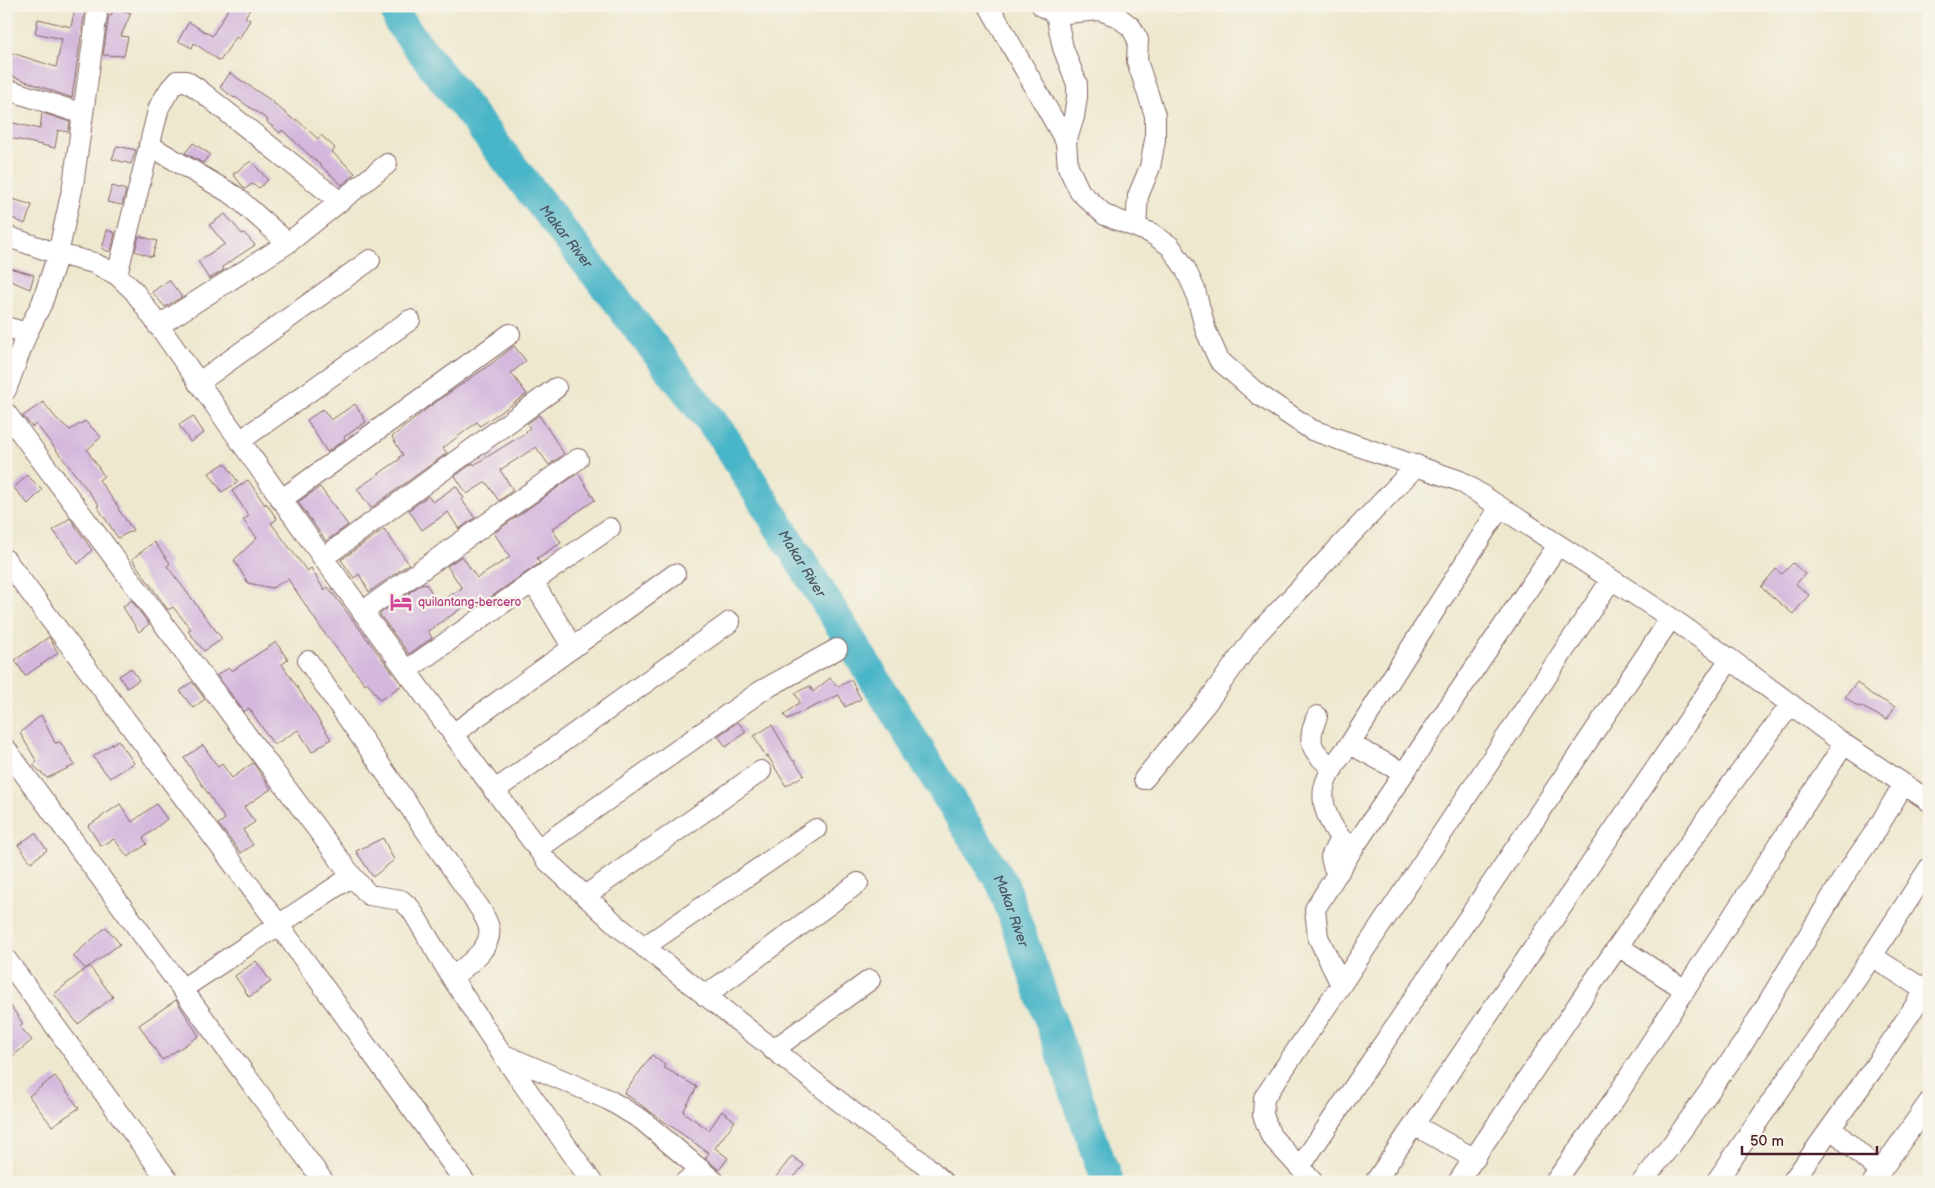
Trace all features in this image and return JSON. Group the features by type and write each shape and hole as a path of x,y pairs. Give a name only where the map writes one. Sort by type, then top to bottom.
{"street":[{"path":"6,390 27,333 42,303 58,254 73,185 98,6"},
{"path":"989,6 1066,142"},
{"path":"1136,227 1138,196 1150,167 1156,140 1155,115 1137,61 1138,40 1131,27 1118,17 1100,10 1051,9 1077,84 1074,117 1066,142 1068,167 1080,192 1105,215 1136,227 1152,233 1170,246 1185,268 1195,290 1206,331 1219,360 1258,394 1312,430 1460,481 1671,618 1730,659 1844,744 1929,801"},
{"path":"117,275 159,107 177,81 186,81 198,88 340,201"},
{"path":"6,89 83,114"},
{"path":"149,145 235,196 288,243"},
{"path":"158,326 288,243 387,164"},
{"path":"6,236 58,254 94,263 117,275 134,292 362,612 407,670 546,860 619,927 864,1121 923,1163 943,1182"},
{"path":"198,383 370,260"},
{"path":"240,441 410,320"},
{"path":"6,326 27,333"},
{"path":"281,500 510,334"},
{"path":"323,558 556,388"},
{"path":"6,413 352,876 370,895 401,900 411,909 452,978 502,1054 592,1182"},
{"path":"362,612 578,458"},
{"path":"1144,779 1205,705 1256,635 1417,466"},
{"path":"1346,844 1332,827 1325,807 1324,788 1333,769 1500,507"},
{"path":"407,670 610,528"},
{"path":"1341,985 1318,937 1315,909 1339,872 1346,844 1404,773 1558,545"},
{"path":"6,560 279,925 466,1182"},
{"path":"453,734 675,574"},
{"path":"1611,580 1264,1098 1263,1115 1271,1136 1307,1174 1671,618"},
{"path":"533,582 573,648"},
{"path":"494,791 730,622"},
{"path":"538,849 761,691 837,649"},
{"path":"1376,1182 1730,659"},
{"path":"308,661 481,910 490,929 488,942 479,955 452,978"},
{"path":"1458,1182 1721,798 1791,704"},
{"path":"1317,716 1310,733 1311,744 1320,758 1333,769"},
{"path":"1350,744 1404,773"},
{"path":"1554,1182 1614,1100 1844,744"},
{"path":"6,748 324,1182"},
{"path":"585,896 761,771"},
{"path":"1642,1182 1672,1144 1744,1042 1845,875 1877,829 1903,785"},
{"path":"644,947 816,829"},
{"path":"1716,1182 1872,956 1929,868"},
{"path":"182,989 352,876"},
{"path":"705,996 858,883"},
{"path":"1618,946 1685,990"},
{"path":"1792,1182 1832,1128 1928,989 1872,956"},
{"path":"6,959 169,1182"},
{"path":"773,1050 870,980"},
{"path":"502,1054 609,1100 642,1120 709,1176"},
{"path":"1832,1128 1876,1177 1929,1102"},
{"path":"1414,1125 1474,1160"},
{"path":"685,1182 709,1176"}],"building":[{"path":"230,6 252,6 245,17 250,20 239,39 236,37 220,61 194,43 192,48 178,41 189,22 212,36"},
{"path":"114,7 131,13 121,36 128,37 124,56 103,55 109,15 111,16"},
{"path":"75,8 85,10 72,98 6,74 6,51 56,67 62,39 35,33 38,19 71,27"},
{"path":"230,73 269,99 295,121 296,119 318,139 321,135 335,148 332,152 355,173 342,185 282,130 280,133 267,122 268,120 220,87"},
{"path":"42,113 70,122 68,132 58,130 55,148 6,137 9,122 40,129"},
{"path":"193,143 210,154 203,163 185,153"},
{"path":"117,146 136,150 131,164 112,159"},
{"path":"251,161 268,180 259,188 252,184 245,189 233,174"},
{"path":"112,186 126,190 122,205 107,202"},
{"path":"6,197 32,205 25,224 6,215"},
{"path":"225,214 242,234 244,233 255,245 222,267 224,270 209,279 198,261 225,244 209,225"},
{"path":"107,230 115,233 111,252 102,249"},
{"path":"139,236 157,241 152,257 135,251"},
{"path":"6,267 34,275 30,289 6,279"},
{"path":"169,280 182,297 165,307 152,292"},
{"path":"514,346 526,361 511,373 527,394 480,426 477,422 443,448 447,453 371,508 357,489 403,455 392,437 429,407"},
{"path":"43,402 56,418 70,430 85,421 101,437 87,450 104,476 99,480 133,530 118,538 97,506 99,505 36,424 32,427 23,416"},
{"path":"355,404 366,422 344,437 345,439 327,452 307,420 323,409 331,420"},
{"path":"539,415 564,454 549,465 536,447 500,470 513,490 499,501 486,482 467,494 455,476 473,463 474,465 527,432 530,428 527,424"},
{"path":"193,416 204,433 190,442 179,425"},
{"path":"225,463 238,482 222,492 209,473"},
{"path":"578,473 595,500 552,529 561,543 537,558 540,563 478,606 474,600 428,631 432,638 409,654 380,615 381,613 423,583 424,585 426,584 439,603 462,588 447,566 462,556 477,578 510,557 494,533"},
{"path":"27,475 42,490 28,504 14,488"},
{"path":"248,480 277,519 271,523 307,571 311,568 324,590 328,587 402,685 380,700 367,682 365,684 325,634 288,579 272,588 248,583 234,560 257,538 243,520 249,516 232,491"},
{"path":"456,486 464,498 462,500 475,518 459,529 448,512 422,530 409,510 428,496 433,502"},
{"path":"320,487 348,525 326,541 298,502"},
{"path":"70,518 92,550 78,564 53,530"},
{"path":"384,529 409,564 369,592 359,574 354,578 341,560"},
{"path":"154,542 170,563 167,566 222,639 204,651 188,631 191,629 173,607 168,610 132,559"},
{"path":"1793,563 1805,574 1796,584 1809,595 1793,614 1761,587 1776,569 1782,574"},
{"path":"131,600 149,624 139,632 123,607"},
{"path":"49,637 58,653 25,676 15,660"},
{"path":"276,642 288,660 282,664 331,739 312,752 298,730 274,745 249,708 244,712 217,675 229,668 232,671"},
{"path":"131,668 139,680 127,688 119,676"},
{"path":"830,678 838,687 851,680 861,699 845,707 839,695 787,719 784,715 800,702 795,693 810,686 813,692"},
{"path":"192,682 205,699 193,708 180,691"},
{"path":"1857,682 1871,694 1895,707 1887,720 1860,706 1858,707 1845,697"},
{"path":"41,715 55,743 60,742 75,765 47,778 33,765 37,762 20,733"},
{"path":"738,722 746,732 726,747 718,736"},
{"path":"772,725 793,761 804,775 786,786 754,736"},
{"path":"118,740 134,763 110,778 93,757"},
{"path":"203,745 218,767 222,764 232,778 253,763 271,789 244,807 255,822 243,830 253,845 241,853 218,824 225,819 184,758"},
{"path":"120,804 132,822 156,804 167,819 143,838 147,844 128,857 114,839 101,846 88,826"},
{"path":"35,833 47,850 31,862 18,845"},
{"path":"383,838 394,860 373,877 356,851"},
{"path":"106,927 120,944 86,969 73,956"},
{"path":"256,961 271,982 249,997 235,976"},
{"path":"89,966 113,997 78,1024 54,994"},
{"path":"6,999 23,1024 20,1027 32,1040 6,1062"},
{"path":"176,1000 199,1036 162,1060 139,1025"},
{"path":"652,1055 665,1065 663,1067 697,1087 683,1112 709,1130 722,1111 735,1121 715,1148 728,1158 719,1170 705,1158 709,1153 624,1093"},
{"path":"55,1076 79,1108 52,1126 29,1096"},
{"path":"792,1156 804,1165 790,1182 772,1182"}],"waterway":[{"name":"Makar River","path":"395,6 400,23 724,438 1003,885 1107,1182"}],"place":[{"name":"quilantang-bercero","path":"401,602"}]}
